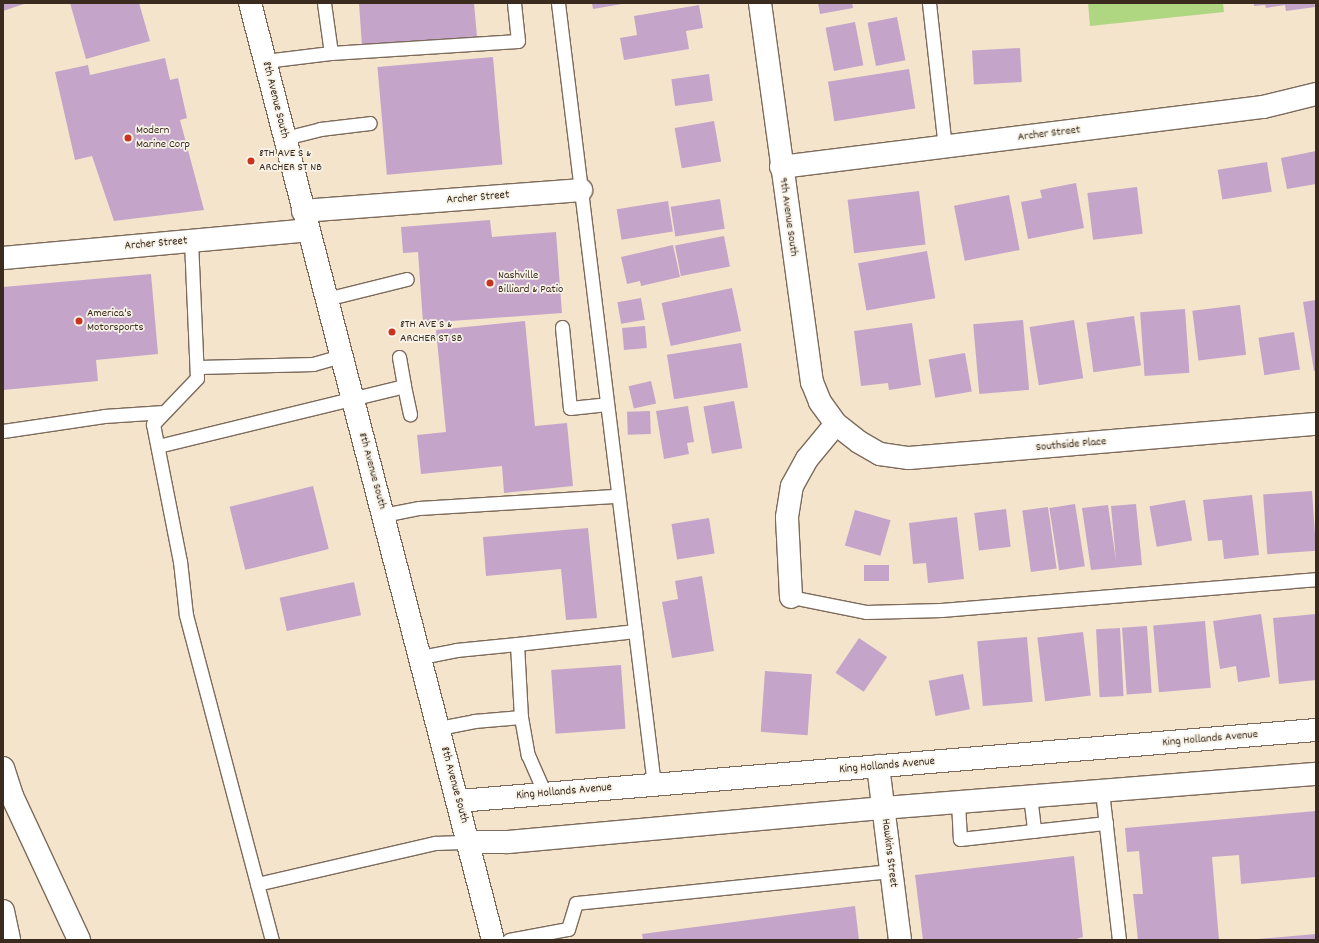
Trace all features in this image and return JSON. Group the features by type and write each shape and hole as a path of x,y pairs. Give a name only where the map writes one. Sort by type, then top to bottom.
{"main road":[{"name":"8th Avenue South","path":"250,3 326,299 459,801 493,940"},
{"name":"9th Avenue South","path":"760,3 781,167 812,382 820,402 836,424"},
{"name":"Archer Street","path":"781,167 1263,107 1316,94"},
{"name":"Archer Street","path":"3,258 191,241 306,221 581,190"},
{"name":"Southside Place","path":"836,424 880,454 909,458 1316,424"},
{"path":"791,597 787,517 792,486 806,460 836,424"},
{"name":"King Hollands Avenue","path":"459,801 1316,730"},
{"name":"Hawkins Street","path":"878,766 900,940"},
{"path":"3,768 12,796 79,940"},
{"path":"469,842 508,842 883,808 1316,774"},
{"path":"3,911 9,940"}],"lane":[{"path":"324,3 330,53"},
{"path":"265,61 330,53 518,40 514,3"},
{"path":"558,3 654,785"},
{"path":"929,3 945,146"},
{"path":"285,138 320,129 370,123"},
{"path":"191,241 199,367 198,378 153,424 180,561 186,615 272,940"},
{"path":"326,299 407,279"},
{"path":"562,327 570,408 607,404"},
{"path":"199,367 305,364 341,356"},
{"path":"399,357 410,414"},
{"path":"158,446 404,386"},
{"path":"3,431 104,416 164,412"},
{"path":"383,514 418,508 506,504 618,496"},
{"path":"791,597 866,612 941,610 1316,579"},
{"path":"421,657 456,650 635,631"},
{"path":"517,644 521,717 528,755 545,794"},
{"path":"439,728 474,721 521,717"},
{"path":"1102,791 1119,940"},
{"path":"1030,796 1034,831"},
{"path":"958,802 960,839 1106,824"},
{"path":"257,884 435,843 469,842"},
{"path":"508,940 569,934 576,903 891,871"}],"green space":[{"path":"1088,3 1223,3 1224,12 1090,26"}],"building":[{"path":"3,3 27,3 3,11"},
{"path":"70,3 139,3 150,41 86,59"},
{"path":"359,3 474,3 477,37 362,46"},
{"path":"592,3 622,3 622,4 593,9"},
{"path":"818,3 852,3 853,8 820,14"},
{"path":"1254,3 1314,3 1315,7 1286,11 1285,5 1266,8 1265,5 1254,6"},
{"path":"699,5 703,28 686,31 689,49 624,60 620,38 637,35 634,16"},
{"path":"897,17 905,60 876,66 868,23"},
{"path":"855,22 863,65 834,71 826,28"},
{"path":"1020,48 1022,82 974,84 972,51"},
{"path":"493,57 502,165 387,175 377,67"},
{"name":"Modern Marine Corp","path":"165,58 170,80 178,78 187,118 180,120 204,210 114,221 92,156 75,160 55,72 88,65 90,75"},
{"path":"909,69 915,109 834,121 828,82"},
{"path":"709,74 713,101 675,106 671,79"},
{"path":"714,121 721,161 682,168 675,128"},
{"path":"1316,151 1316,184 1287,189 1281,158"},
{"path":"1267,162 1272,192 1222,199 1218,170"},
{"path":"1076,183 1084,228 1028,239 1021,202 1042,198 1040,190"},
{"path":"1137,187 1143,234 1093,240 1087,193"},
{"path":"919,191 926,245 854,253 848,200"},
{"path":"1009,195 1020,250 965,261 954,206"},
{"path":"720,199 725,229 675,236 671,207"},
{"path":"668,201 673,232 621,240 617,209"},
{"name":"Nashville Billiard & Patio","path":"490,220 492,237 556,232 562,313 423,323 418,252 403,253 401,227"},
{"path":"724,236 730,266 681,276 675,246"},
{"path":"673,245 680,277 641,286 640,281 627,284 621,257"},
{"path":"927,251 935,298 866,310 858,263"},
{"name":"America's Motorsports","path":"151,274 158,354 96,360 98,381 3,390 3,287"},
{"path":"732,288 741,331 671,346 662,303"},
{"path":"641,298 645,320 621,324 617,302"},
{"path":"1316,300 1316,371 1314,371 1303,302"},
{"path":"1240,305 1246,355 1198,360 1192,311"},
{"path":"1185,309 1189,373 1145,376 1140,312"},
{"path":"1134,316 1141,366 1093,372 1086,323"},
{"path":"1023,320 1029,390 979,394 973,324"},
{"path":"1074,320 1083,378 1039,385 1030,327"},
{"path":"525,321 535,426 567,423 573,486 504,493 502,466 421,474 417,435 446,432 436,330"},
{"path":"912,323 921,385 889,390 888,383 861,386 854,331"},
{"path":"645,326 647,348 624,350 622,328"},
{"path":"1294,332 1300,370 1264,375 1258,338"},
{"path":"741,343 748,387 674,399 667,355"},
{"path":"965,353 972,391 935,398 929,359"},
{"path":"651,381 656,403 634,409 629,386"},
{"path":"734,401 742,448 712,454 703,406"},
{"path":"688,406 694,442 687,443 689,454 664,459 656,411"},
{"path":"650,411 651,434 628,435 627,412"},
{"path":"313,486 329,549 245,570 230,507"},
{"path":"1312,491 1316,551 1267,554 1263,494"},
{"path":"1252,495 1259,555 1224,559 1222,540 1208,541 1203,500"},
{"path":"1185,500 1192,540 1157,547 1150,506"},
{"path":"1075,504 1085,566 1059,570 1049,508"},
{"path":"1136,504 1142,565 1091,570 1082,508 1108,505 1116,561 1111,506"},
{"path":"1048,507 1057,568 1031,572 1022,511"},
{"path":"1006,509 1011,547 979,551 974,513"},
{"path":"855,510 891,520 880,556 845,546"},
{"path":"957,517 964,579 928,583 926,563 913,564 909,523"},
{"path":"709,518 715,554 677,560 671,524"},
{"path":"588,528 597,618 566,620 561,569 486,576 483,537"},
{"path":"864,565 889,565 889,581 864,581"},
{"path":"702,576 714,651 672,658 662,602 678,599 675,581"},
{"path":"354,582 361,615 287,631 280,598"},
{"path":"1261,614 1270,677 1238,682 1236,666 1220,669 1213,621"},
{"path":"1316,614 1316,680 1279,684 1273,618"},
{"path":"1205,621 1211,688 1159,692 1153,626"},
{"path":"1147,626 1152,693 1127,695 1122,628"},
{"path":"1120,628 1124,696 1100,697 1096,629"},
{"path":"1083,632 1091,696 1045,701 1037,638"},
{"path":"1027,637 1033,702 983,706 977,641"},
{"path":"859,638 887,657 864,692 836,673"},
{"path":"621,665 625,729 556,734 551,670"},
{"path":"765,671 812,674 808,735 761,732"},
{"path":"963,674 970,709 936,716 929,681"},
{"path":"1316,811 1316,877 1241,884 1239,855 1212,857 1219,940 1138,940 1133,894 1143,894 1139,851 1127,852 1125,828"},
{"path":"1074,856 1083,937 1073,940 923,940 915,875"},
{"path":"855,906 859,940 643,940 642,934"},
{"path":"1316,934 1316,940 1258,939"}],"place":[{"name":"Modern Marine Corp","path":"128,138"},
{"name":"8TH AVE S & ARCHER ST NB","path":"251,161"},
{"name":"Nashville Billiard & Patio","path":"490,283"},
{"name":"America's Motorsports","path":"79,321"},
{"name":"8TH AVE S & ARCHER ST SB","path":"392,332"}]}
